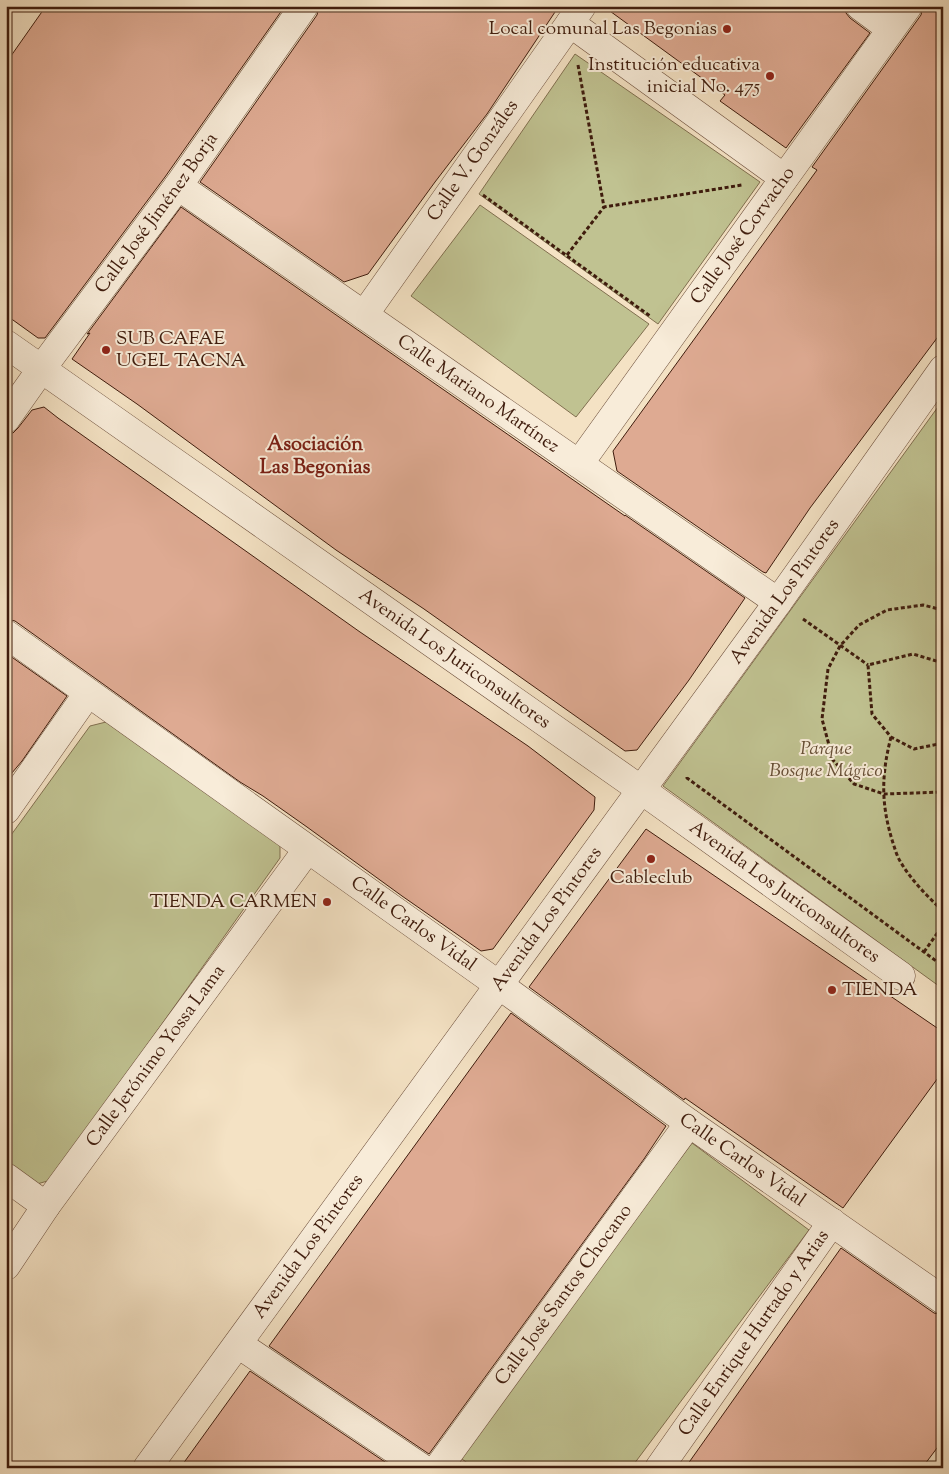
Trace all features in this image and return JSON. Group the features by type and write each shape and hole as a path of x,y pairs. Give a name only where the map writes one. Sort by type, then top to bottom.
{"street":[{"name":"Calle José Jiménez Borja","path":"6,419 178,186 304,6"},
{"path":"860,6 891,29"},
{"name":"Calle José Corvacho","path":"578,464 908,6"},
{"path":"576,14 784,178"},
{"name":"Calle V. Gonzáles","path":"364,315 576,14"},
{"name":"Calle Mariano Martínez","path":"178,186 787,608"},
{"name":"Avenida Los Juriconsultores","path":"6,344 901,976"},
{"name":"Avenida Los Pintores","path":"147,1468 640,790 787,608 943,369"},
{"name":"Calle Carlos Vidal","path":"6,634 307,850 498,984 689,1123 943,1300"},
{"path":"6,810 88,693"},
{"name":"Calle Jerónimo Yossa Lama","path":"6,1266 46,1206 307,850"},
{"name":"Calle José Santos Chocano","path":"438,1468 689,1123"},
{"path":"6,1176 46,1206"},
{"name":"Calle Enrique Hurtado y Arias","path":"659,1468 832,1222"},
{"path":"238,1344 422,1468"}],"path":[{"path":"576,57 604,207"},
{"path":"567,255 604,207 747,184"},
{"path":"480,193 657,320"},
{"path":"943,610 923,605 887,610 858,625 840,646 828,669 822,719 833,760 854,784 884,794 943,792"},
{"path":"787,608 868,665 913,654 943,663"},
{"path":"868,665 872,714 891,737 914,749 943,743"},
{"path":"891,737 885,762 884,794 886,821 899,860 920,888 943,911"},
{"path":"686,772 687,778 943,966"},
{"path":"924,952 943,925"}],"green space":[{"path":"575,54 760,182 658,324 479,194"},
{"path":"480,205 649,324 576,417 411,296"},
{"name":"Parque Bosque Mágico","path":"943,400 943,989 663,786"},
{"path":"106,722 280,845 280,858 51,1180 37,1184 6,1162 6,842 90,726"},
{"path":"692,1143 809,1230 631,1468 474,1468 458,1456"}],"building":[{"path":"46,6 285,6 165,177 45,338 38,338 6,315 6,63"},
{"path":"319,6 559,6 487,114 368,274 344,282 200,182 317,15"},
{"path":"603,6 845,6 846,13 850,18 870,33 786,148 720,101 725,95"},
{"path":"923,6 943,6 943,330 810,508 766,573 617,471 613,451 817,170 812,167 921,15"},
{"path":"181,207 745,598 689,680 637,750 625,751 424,609 336,550 137,404 72,359 90,333 87,334"},
{"path":"44,407 360,632 528,746 595,797 594,810 493,949 481,951 15,621 6,619 6,434 13,433 32,410"},
{"path":"6,653 67,696 22,761 6,780"},
{"path":"646,829 943,1032 943,1071 843,1208 685,1098 684,1100 529,987"},
{"path":"511,1013 666,1126 429,1454 269,1346"},
{"path":"841,1248 934,1313 943,1315 943,1440 922,1468 685,1468"},
{"path":"250,1371 394,1468 180,1468"}],"place":[{"name":"Local comunal Las Begonias","path":"727,29"},
{"name":"Institución educativa inicial No. 475","path":"770,76"},
{"name":"SUB CAFAE UGEL TACNA","path":"106,350"},
{"name":"Cableclub","path":"651,859"},
{"name":"TIENDA CARMEN","path":"327,902"},
{"name":"TIENDA","path":"832,990"}],"district":[{"name":"Asociación Las Begonias","path":"315,456"}]}
